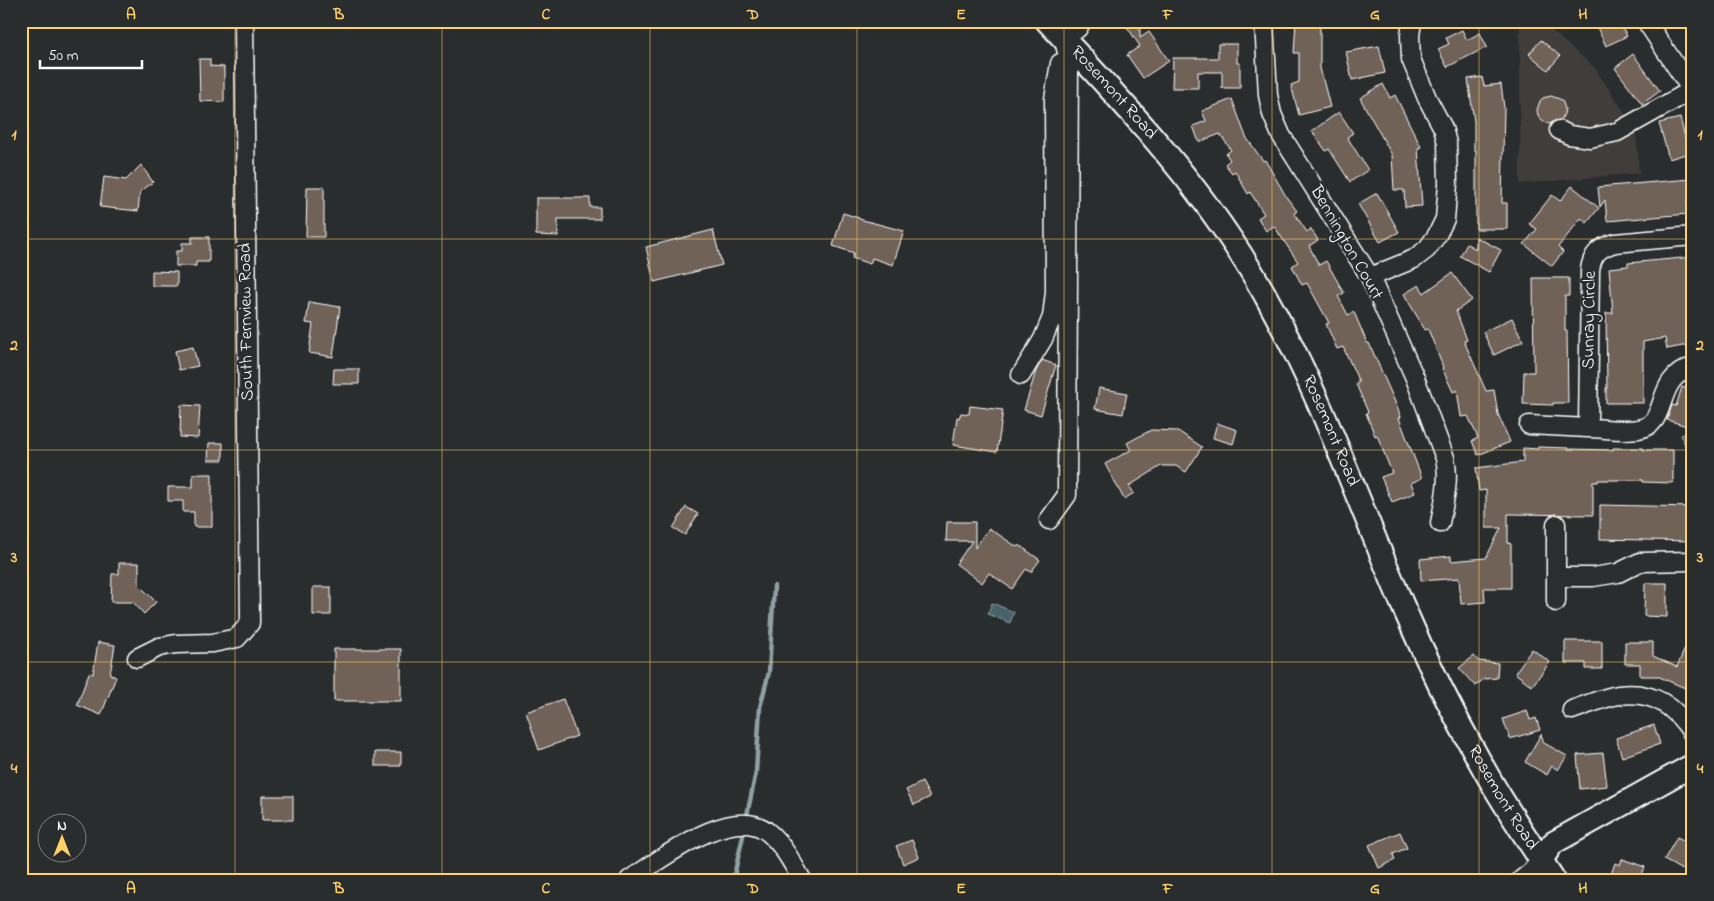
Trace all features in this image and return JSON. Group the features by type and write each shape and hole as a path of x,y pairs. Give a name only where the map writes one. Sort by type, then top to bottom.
{"main road":[{"name":"Rosemont Road","path":"1047,21 1188,178 1223,226 1263,290 1298,357 1430,667 1484,770 1554,880"},
{"path":"1541,860 1553,843 1693,765"}],"street":[{"name":"South Fernview Road","path":"137,658 159,647 176,644 214,643 237,638 250,623 244,21"},
{"path":"1021,375 1043,338 1052,317 1055,292 1054,100 1064,40 1078,28 1082,21"},
{"name":"Bennington Court","path":"1264,21 1268,95 1272,114 1280,135 1370,277 1415,378 1445,460 1446,491 1440,523"},
{"path":"1370,277 1414,259 1427,249 1445,219 1448,184 1447,143 1443,128 1427,98 1411,59 1410,36 1412,21"},
{"path":"1559,130 1569,135 1590,138 1618,132 1692,91 1646,21"},
{"path":"1050,520 1067,495 1069,61 1064,40"},
{"name":"Sunray Circle","path":"1588,428 1590,270 1596,253 1604,246 1615,243 1693,236"},
{"path":"1529,425 1638,429 1654,421 1660,412 1665,393 1672,378 1678,373 1693,367"},
{"path":"1556,524 1556,602"},
{"path":"1556,577 1593,577 1618,574 1640,562 1693,561"},
{"path":"1572,710 1618,695 1635,694 1666,704 1681,717 1693,734"},
{"path":"629,880 682,845 714,829 744,822 759,826 769,832 790,858 802,880"},
{"path":"1521,880 1541,860"}],"shaded area":[{"path":"1520,21 1540,21 1594,67 1627,116 1678,90 1685,104 1636,129 1639,173 1520,184"}],"green space":[{"path":"1693,430 1693,466 1681,435"}],"water":[{"path":"992,603 1014,612 1010,623 988,614"}],"building":[{"path":"1123,21 1140,21 1140,38 1149,32 1169,61 1143,78 1127,55 1140,46"},
{"path":"1296,21 1320,21 1320,68 1330,107 1299,115 1291,85 1299,82 1299,53 1294,53"},
{"path":"1594,21 1619,21 1627,36 1606,46"},
{"path":"1462,30 1467,40 1480,33 1487,47 1447,67 1438,49 1449,44 1446,38"},
{"path":"1541,40 1560,56 1548,70 1529,54"},
{"path":"1218,44 1237,44 1237,63 1240,63 1240,88 1222,88 1222,72 1198,72 1198,88 1172,88 1173,58 1218,58"},
{"path":"1379,46 1385,73 1352,80 1346,52"},
{"path":"1633,54 1660,91 1642,104 1615,68"},
{"path":"199,59 210,59 210,66 224,67 224,102 200,101"},
{"path":"1482,77 1484,86 1501,84 1504,108 1502,203 1507,203 1507,229 1476,229 1476,150 1474,150 1474,121 1468,79"},
{"path":"1383,84 1390,98 1395,95 1421,147 1418,148 1422,206 1405,207 1404,190 1394,190 1392,155 1360,98"},
{"path":"1551,96 1562,100 1565,109 1561,120 1550,124 1542,121 1537,110 1543,98"},
{"path":"1232,99 1246,137 1263,161 1265,160 1287,198 1297,211 1294,213 1307,232 1311,229 1318,240 1309,246 1319,265 1326,261 1344,293 1338,296 1348,315 1354,312 1367,343 1369,343 1401,417 1399,418 1422,478 1411,483 1415,493 1392,502 1381,477 1392,473 1366,413 1368,412 1356,384 1359,382 1343,347 1337,349 1326,324 1329,323 1307,283 1302,285 1292,266 1298,262 1274,226 1266,231 1258,218 1264,214 1250,192 1248,194 1235,171 1232,173 1225,164 1230,160 1226,154 1231,150 1220,134 1199,142 1193,126 1206,121 1202,111"},
{"path":"1339,112 1353,133 1347,137 1368,170 1350,182 1329,149 1326,151 1312,131"},
{"path":"1680,118 1689,153 1669,159 1659,123"},
{"path":"141,165 153,182 140,192 138,211 100,207 104,177 126,180"},
{"path":"1691,179 1693,201 1687,202 1688,214 1607,221 1605,200 1600,207 1598,187"},
{"path":"1572,186 1599,208 1587,223 1581,218 1558,247 1563,252 1552,266 1524,244 1537,229 1529,224 1552,195 1560,201"},
{"path":"307,187 324,187 324,237 306,237"},
{"path":"1377,193 1399,232 1380,242 1358,204"},
{"path":"536,198 590,198 590,207 600,207 600,219 558,219 558,236 536,235"},
{"path":"843,213 904,231 893,265 872,258 870,264 852,258 854,253 833,246"},
{"path":"713,230 722,265 654,282 646,247"},
{"path":"192,237 209,237 209,262 196,262 196,266 176,266 176,251 182,251 182,243 192,243"},
{"path":"1476,237 1501,250 1489,272 1460,256 1467,244 1476,249"},
{"path":"1693,257 1693,344 1667,349 1665,338 1643,342 1643,403 1606,403 1606,313 1613,313 1609,268 1628,266 1628,263"},
{"path":"152,271 177,272 177,286 152,286"},
{"path":"1452,273 1472,300 1456,311 1467,340 1464,341 1486,391 1494,390 1498,414 1510,442 1478,455 1472,441 1478,438 1468,416 1461,417 1457,390 1453,392 1428,329 1425,330 1404,294 1419,285 1424,293"},
{"path":"1533,278 1569,278 1569,296 1565,296 1568,403 1553,403 1553,405 1523,404 1524,372 1534,372"},
{"path":"309,302 340,307 333,357 309,353 313,324 306,323"},
{"path":"1512,318 1523,341 1494,355 1483,332"},
{"path":"193,347 198,366 179,370 175,351"},
{"path":"1042,360 1056,365 1041,415 1024,410 1036,371"},
{"path":"334,369 359,369 359,384 333,384"},
{"path":"1682,387 1693,391 1693,412 1691,412 1687,426 1667,420 1672,405 1676,406"},
{"path":"1099,388 1127,393 1123,414 1095,409"},
{"path":"181,405 200,406 198,438 180,437"},
{"path":"970,406 1003,410 997,452 953,445 957,417 959,418 961,413 969,414"},
{"path":"1217,423 1237,430 1233,444 1213,438"},
{"path":"1151,430 1178,431 1202,447 1186,472 1176,466 1161,466 1129,486 1134,493 1124,499 1105,464 1131,450 1127,443"},
{"path":"209,443 223,443 223,460 208,460"},
{"path":"1538,447 1673,450 1673,483 1643,482 1643,480 1598,480 1598,482 1593,482 1593,515 1508,514 1508,543 1511,544 1511,588 1484,588 1485,602 1461,604 1459,578 1421,581 1420,559 1451,556 1451,561 1486,558 1501,528 1486,528 1486,490 1479,491 1476,468 1523,462 1523,448 1538,449"},
{"path":"193,474 212,474 212,527 194,527 194,512 183,512 183,501 168,501 168,487 193,487"},
{"path":"1600,505 1693,507 1693,541 1600,539"},
{"path":"686,507 698,514 685,535 673,528"},
{"path":"947,522 975,522 975,548 989,528 1017,547 1019,545 1040,560 1031,572 1026,569 1012,589 989,573 982,583 956,564 972,541 946,541"},
{"path":"119,563 139,563 139,585 156,602 144,614 133,602 111,602 112,574 119,574"},
{"path":"1645,583 1667,583 1667,617 1644,616"},
{"path":"313,587 331,587 331,615 313,615"},
{"path":"1693,629 1693,670 1685,688 1657,676 1640,676 1640,664 1625,664 1625,642 1653,642 1653,656 1677,667"},
{"path":"1565,641 1602,641 1602,669 1586,669 1586,663 1565,663"},
{"path":"98,642 115,645 110,674 116,677 101,715 77,705 89,673 93,674"},
{"path":"334,649 401,649 401,701 334,701"},
{"path":"1532,649 1550,662 1532,686 1515,673"},
{"path":"1474,656 1478,661 1498,663 1497,678 1484,679 1475,686 1459,668"},
{"path":"563,699 577,736 539,750 526,712"},
{"path":"1527,711 1530,720 1536,718 1540,730 1510,739 1503,719"},
{"path":"1654,725 1660,744 1622,757 1616,738"},
{"path":"1541,734 1544,743 1567,756 1558,770 1552,766 1547,775 1525,762"},
{"path":"375,752 401,752 401,766 375,766"},
{"path":"1603,753 1607,786 1580,789 1577,755"},
{"path":"922,782 930,797 914,805 906,790"},
{"path":"262,796 293,796 293,820 262,820"},
{"path":"1693,826 1693,850 1682,870 1664,860 1677,837 1685,841"},
{"path":"1400,832 1407,848 1393,854 1395,860 1379,868 1369,845"},
{"path":"912,840 919,857 903,864 896,846"},
{"path":"1622,859 1645,867 1640,880 1609,880 1615,863 1620,865"}],"waterway":[{"path":"746,820 756,772 760,707 769,672 774,586"},
{"path":"733,880 745,827"}]}
